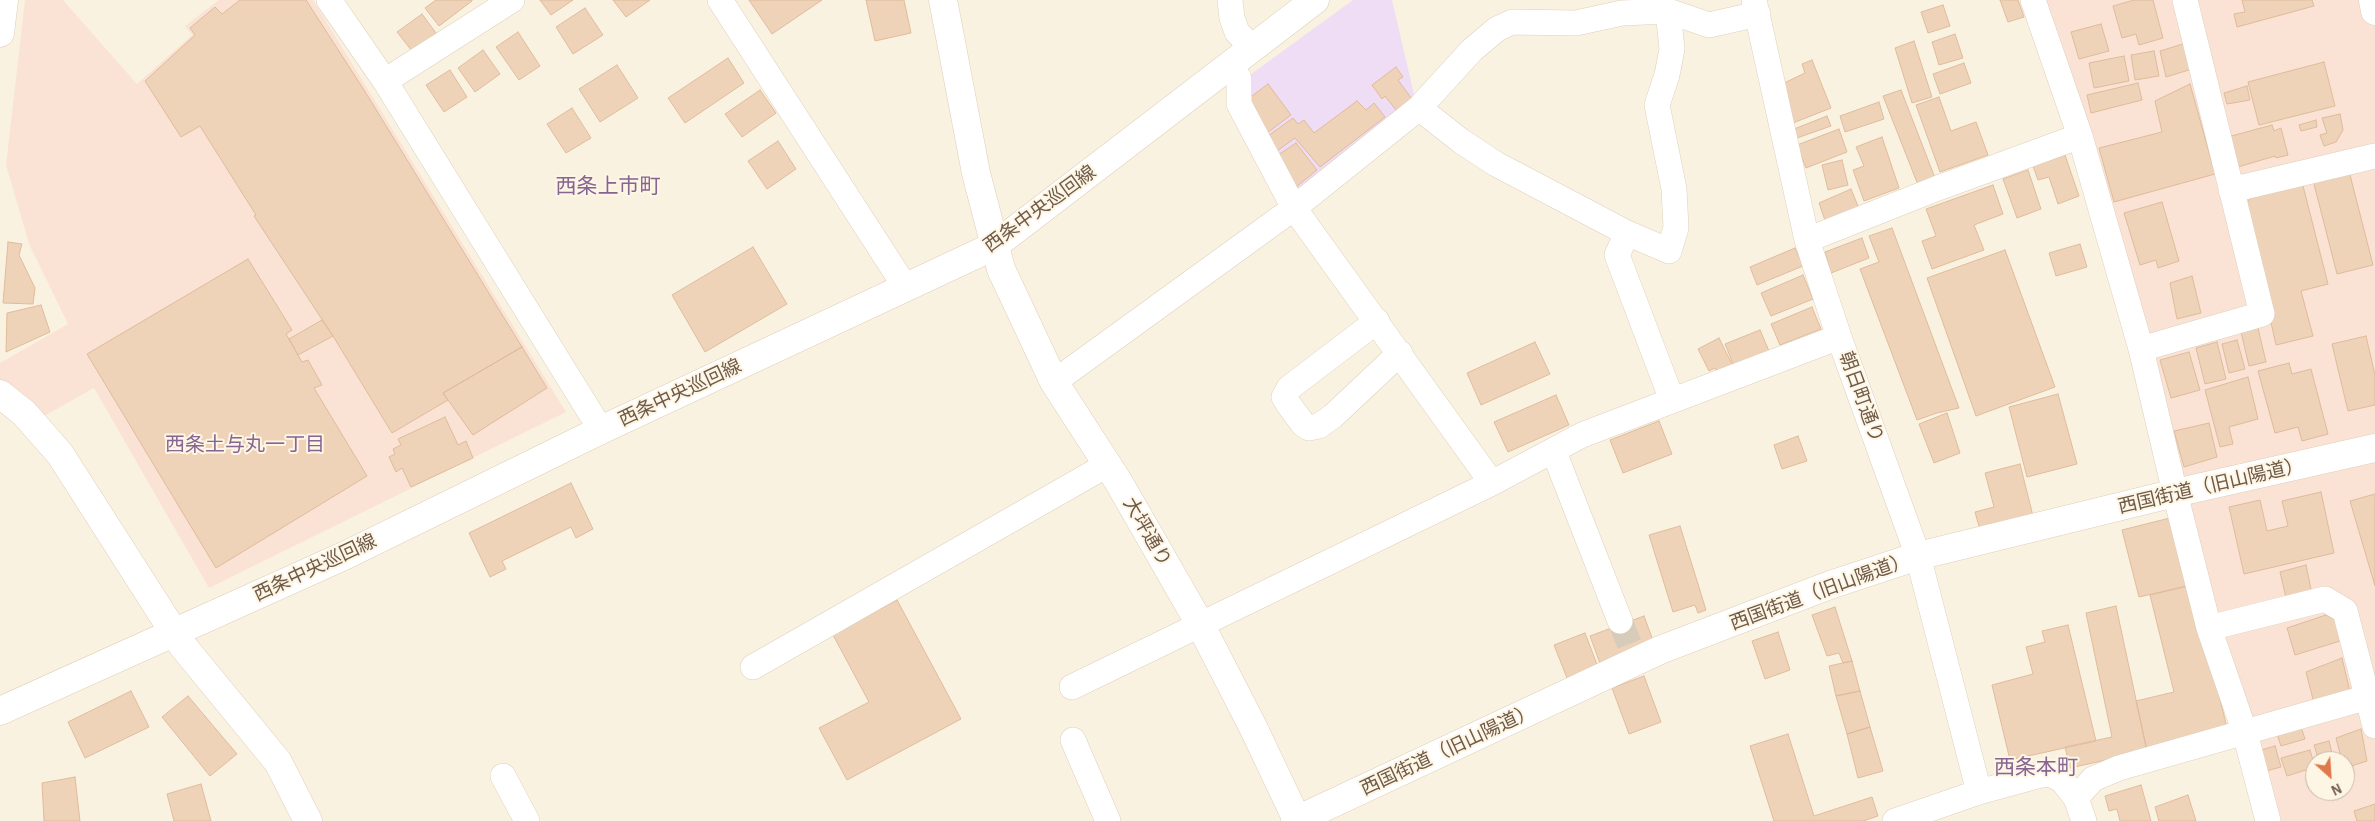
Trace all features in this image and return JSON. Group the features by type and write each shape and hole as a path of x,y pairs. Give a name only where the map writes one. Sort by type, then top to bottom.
{"street":[{"path":"0,32 4,0"},
{"path":"329,0 385,81 601,430"},
{"path":"720,0 906,288"},
{"name":"大坪通り","path":"943,0 976,173 1001,269 1054,382 1107,465 1200,624 1253,727 1297,821"},
{"path":"1230,0 1232,18 1242,56 1239,79 1239,104 1294,208 1377,320 1492,483"},
{"name":"西条中央巡回線","path":"0,711 346,555 601,430 994,246 1315,0"},
{"path":"2033,0 2080,136 2141,348 2175,493 2210,628 2245,733 2268,821"},
{"path":"2141,348 2262,314 2185,0"},
{"path":"2373,0 2375,11"},
{"path":"385,81 497,4"},
{"path":"1054,382 1294,208 1419,108 1472,50 1497,28 1512,22 1576,23 1622,12 1668,11 1709,25 1756,7"},
{"name":"朝日町通り","path":"1756,7 1807,240 1839,337 1918,556 1979,792"},
{"path":"1419,108 1461,141 1496,164 1627,233 1668,251 1676,228 1674,189 1657,105 1667,75 1672,49 1668,11"},
{"path":"1807,240 1938,188 2080,136"},
{"path":"2231,190 2375,156"},
{"path":"1627,233 1617,256 1672,400"},
{"path":"1377,320 1290,388 1284,397 1293,412 1309,428 1319,426 1333,416 1400,353"},
{"path":"1072,687 1492,483 1582,436 1839,337"},
{"path":"0,394 24,413 60,454 173,632 278,762 308,821"},
{"name":"西国街道（旧山陽道）","path":"1297,821 1660,650 1830,586 1918,556 2175,493 2375,448"},
{"path":"1554,452 1620,621"},
{"path":"753,667 1107,465"},
{"path":"2210,628 2325,599 2345,611 2371,696 2375,726"},
{"path":"2080,809 2093,779 2119,768 2371,696"},
{"path":"1073,740 1108,821"},
{"path":"1895,821 1979,792 2050,774 2062,780 2080,809"},
{"path":"503,776 527,821"}],"shaded area":[{"path":"25,0 63,0 137,84 192,35 185,26 219,0 313,0 566,412 209,588 94,388 39,419 0,382 0,363 68,324 29,244 6,165"},
{"path":"1353,0 1392,0 1416,103 1293,199 1243,80"},
{"path":"2032,0 2375,0 2375,821 2257,821"}],"building":[{"path":"240,0 306,0 364,90 522,347 443,393 448,400 392,433 333,336 254,216 256,215 200,126 181,137 145,81 195,35 190,28 215,7 222,14"},
{"path":"436,0 472,1 439,26 425,8"},
{"path":"540,0 573,0 551,15"},
{"path":"613,0 650,0 626,17"},
{"path":"749,0 822,0 772,34"},
{"path":"866,0 904,0 911,33 875,41"},
{"path":"2000,0 2018,0 2024,17 2008,22"},
{"path":"2134,0 2153,0 2163,38 2139,45 2136,34 2122,38 2113,6"},
{"path":"2242,0 2312,0 2314,6 2237,27 2234,14 2245,12"},
{"path":"1943,5 1950,26 1928,33 1921,12"},
{"path":"585,8 603,35 573,54 556,27"},
{"path":"422,14 436,33 412,51 397,32"},
{"path":"2101,24 2109,51 2079,59 2071,32"},
{"path":"518,32 540,66 519,80 496,47"},
{"path":"1955,34 1963,58 1939,65 1932,42"},
{"path":"1914,41 1932,97 1912,103 1895,48"},
{"path":"2186,43 2192,69 2166,77 2160,51"},
{"path":"483,50 500,74 475,92 458,68"},
{"path":"2154,51 2159,76 2135,80 2131,55"},
{"path":"2124,56 2129,81 2094,88 2089,63"},
{"path":"728,58 744,83 685,123 668,98"},
{"path":"1812,60 1831,108 1793,123 1782,84 1805,73 1802,64"},
{"path":"2324,62 2335,106 2259,125 2248,82"},
{"path":"1964,63 1971,83 1940,94 1933,74"},
{"path":"617,65 638,98 600,122 579,89"},
{"path":"1396,67 1403,77 1398,80 1412,99 1396,110 1385,96 1382,99 1372,85"},
{"path":"450,70 467,97 444,112 426,85"},
{"path":"2138,83 2142,100 2091,113 2087,95"},
{"path":"1268,84 1291,115 1267,133 1248,99"},
{"path":"2190,84 2215,174 2114,202 2099,148 2162,132 2155,101"},
{"path":"2247,86 2250,100 2227,104 2224,93"},
{"path":"760,90 776,113 742,137 725,114"},
{"path":"1901,90 1937,183 1920,190 1883,96"},
{"path":"1939,97 1951,131 1976,122 1988,155 1940,172 1916,105"},
{"path":"1357,101 1366,110 1374,103 1385,117 1320,167 1295,138 1277,151 1268,136 1293,118 1298,124 1304,120 1314,133"},
{"path":"1879,102 1884,119 1845,132 1840,116"},
{"path":"572,108 591,138 566,153 547,124"},
{"path":"2340,114 2343,130 2336,142 2324,146 2320,135 2327,133 2322,118"},
{"path":"1827,116 1831,126 1797,138 1794,129"},
{"path":"2316,120 2317,127 2301,131 2299,125"},
{"path":"2272,125 2274,131 2281,128 2288,155 2276,158 2275,156 2238,167 2224,138"},
{"path":"1839,129 1847,152 1806,168 1797,145"},
{"path":"1882,137 1899,188 1864,201 1853,170 1864,166 1856,147"},
{"path":"778,141 796,169 767,189 748,161"},
{"path":"1296,143 1317,170 1295,188 1278,155"},
{"path":"2065,155 2079,196 2058,204 2049,177 2038,180 2033,166"},
{"path":"1842,160 1848,185 1828,190 1822,165"},
{"path":"2028,170 2041,209 2017,218 2003,179"},
{"path":"2349,171 2373,265 2337,274 2313,180"},
{"path":"2302,182 2328,284 2301,291 2313,336 2276,345 2245,206 2254,193"},
{"path":"1993,185 2003,214 1974,225 1984,250 1932,269 1922,241 1936,236 1926,209"},
{"path":"1851,189 1862,216 1828,229 1819,203"},
{"path":"2162,202 2179,261 2158,268 2156,260 2140,265 2124,213"},
{"path":"1892,228 1959,408 1917,420 1860,269 1879,262 1869,236"},
{"path":"1862,238 1869,258 1831,273 1825,252"},
{"path":"8,242 22,244 19,255 35,288 33,304 3,303"},
{"path":"2080,244 2087,267 2056,276 2049,253"},
{"path":"753,247 787,304 705,352 672,295"},
{"path":"1795,248 1803,266 1757,285 1750,267"},
{"path":"2005,250 2055,387 1976,416 1927,278"},
{"path":"248,259 292,330 286,334 302,362 308,360 322,385 314,388 367,476 216,568 87,354"},
{"path":"1803,275 1813,299 1771,316 1761,293"},
{"path":"2192,276 2201,313 2177,319 2170,283"},
{"path":"41,305 50,332 6,352 7,313"},
{"path":"1812,307 1821,329 1780,345 1771,324"},
{"path":"322,320 333,336 298,355 289,339"},
{"path":"2258,328 2266,362 2249,366 2241,332"},
{"path":"1760,330 1769,351 1734,366 1725,344"},
{"path":"2366,336 2375,375 2375,405 2348,411 2332,344"},
{"path":"1719,338 1733,366 1718,374 1715,368 1709,371 1698,349"},
{"path":"2237,340 2245,369 2229,373 2222,344"},
{"path":"1535,342 1550,374 1481,405 1467,373"},
{"path":"2217,342 2226,379 2205,384 2196,348"},
{"path":"522,347 547,388 473,435 443,393"},
{"path":"2189,352 2200,390 2171,398 2160,360"},
{"path":"2289,363 2292,374 2311,369 2328,434 2302,441 2298,427 2275,433 2258,371"},
{"path":"2248,377 2258,419 2229,427 2233,444 2220,447 2205,390"},
{"path":"2058,394 2077,464 2027,477 2009,407"},
{"path":"1556,395 1569,425 1508,452 1494,422"},
{"path":"1947,413 1960,453 1934,463 1919,424"},
{"path":"445,417 458,445 466,441 473,458 411,487 402,468 396,472 389,457 395,454 393,449 401,445 398,439"},
{"path":"1659,421 1672,454 1623,473 1610,440"},
{"path":"2209,423 2217,457 2184,467 2174,431"},
{"path":"1798,436 1807,461 1782,469 1774,445"},
{"path":"2020,464 2033,516 1980,530 1975,512 1994,507 1985,473"},
{"path":"571,483 593,529 576,538 571,527 502,561 506,569 490,577 469,533"},
{"path":"2321,492 2334,553 2244,574 2229,507 2260,500 2267,531 2288,526 2282,501"},
{"path":"2375,494 2375,586 2350,501"},
{"path":"2170,518 2187,586 2139,597 2122,530"},
{"path":"1680,526 1706,610 1698,613 1695,605 1673,612 1649,535"},
{"path":"2306,565 2312,594 2287,602 2280,572"},
{"path":"2192,585 2228,732 2147,751 2136,701 2174,692 2150,595"},
{"path":"897,600 961,719 847,780 819,728 869,702 833,635"},
{"path":"2116,606 2147,751 2070,768 2065,747 2112,737 2086,613"},
{"path":"1835,607 1852,661 1843,663 1839,653 1827,656 1812,615"},
{"path":"2326,615 2337,621 2340,641 2295,655 2287,628"},
{"path":"1644,616 1655,646 1601,666 1590,636"},
{"path":"2068,625 2096,741 2010,760 1992,685 2033,674 2026,647 2045,642 2042,631"},
{"path":"1778,632 1790,670 1765,679 1752,641"},
{"path":"1585,633 1598,667 1567,678 1554,645"},
{"path":"2342,658 2351,696 2315,707 2306,672"},
{"path":"1852,661 1860,691 1836,696 1829,666"},
{"path":"1644,676 1661,722 1629,734 1612,688"},
{"path":"131,691 149,727 85,758 68,722"},
{"path":"1860,691 1870,727 1847,734 1836,696"},
{"path":"188,696 237,754 210,776 162,717"},
{"path":"1870,727 1883,771 1858,778 1847,734"},
{"path":"2301,727 2305,739 2281,746 2277,734"},
{"path":"2361,729 2367,761 2355,765 2355,751 2339,751 2336,738"},
{"path":"1788,734 1814,816 1872,797 1878,816 1863,821 1774,821 1750,746"},
{"path":"2329,741 2332,751 2316,751 2314,745"},
{"path":"2275,746 2281,767 2266,771 2261,750"},
{"path":"2305,751 2305,770 2287,776 2281,758"},
{"path":"75,777 80,821 44,821 42,783"},
{"path":"201,784 211,821 174,821 167,794"},
{"path":"2141,785 2151,821 2120,821 2117,809 2109,811 2105,796"},
{"path":"2188,795 2196,821 2159,821 2155,807"},
{"path":"2375,804 2375,821 2357,821 2354,811"}],"tunnel":[{"path":"1620,621 1636,661"}],"district":[{"name":"西条上市町","path":"608,187"},
{"name":"西条土与丸一丁目","path":"245,445"},
{"name":"西条本町","path":"2036,768"}]}
